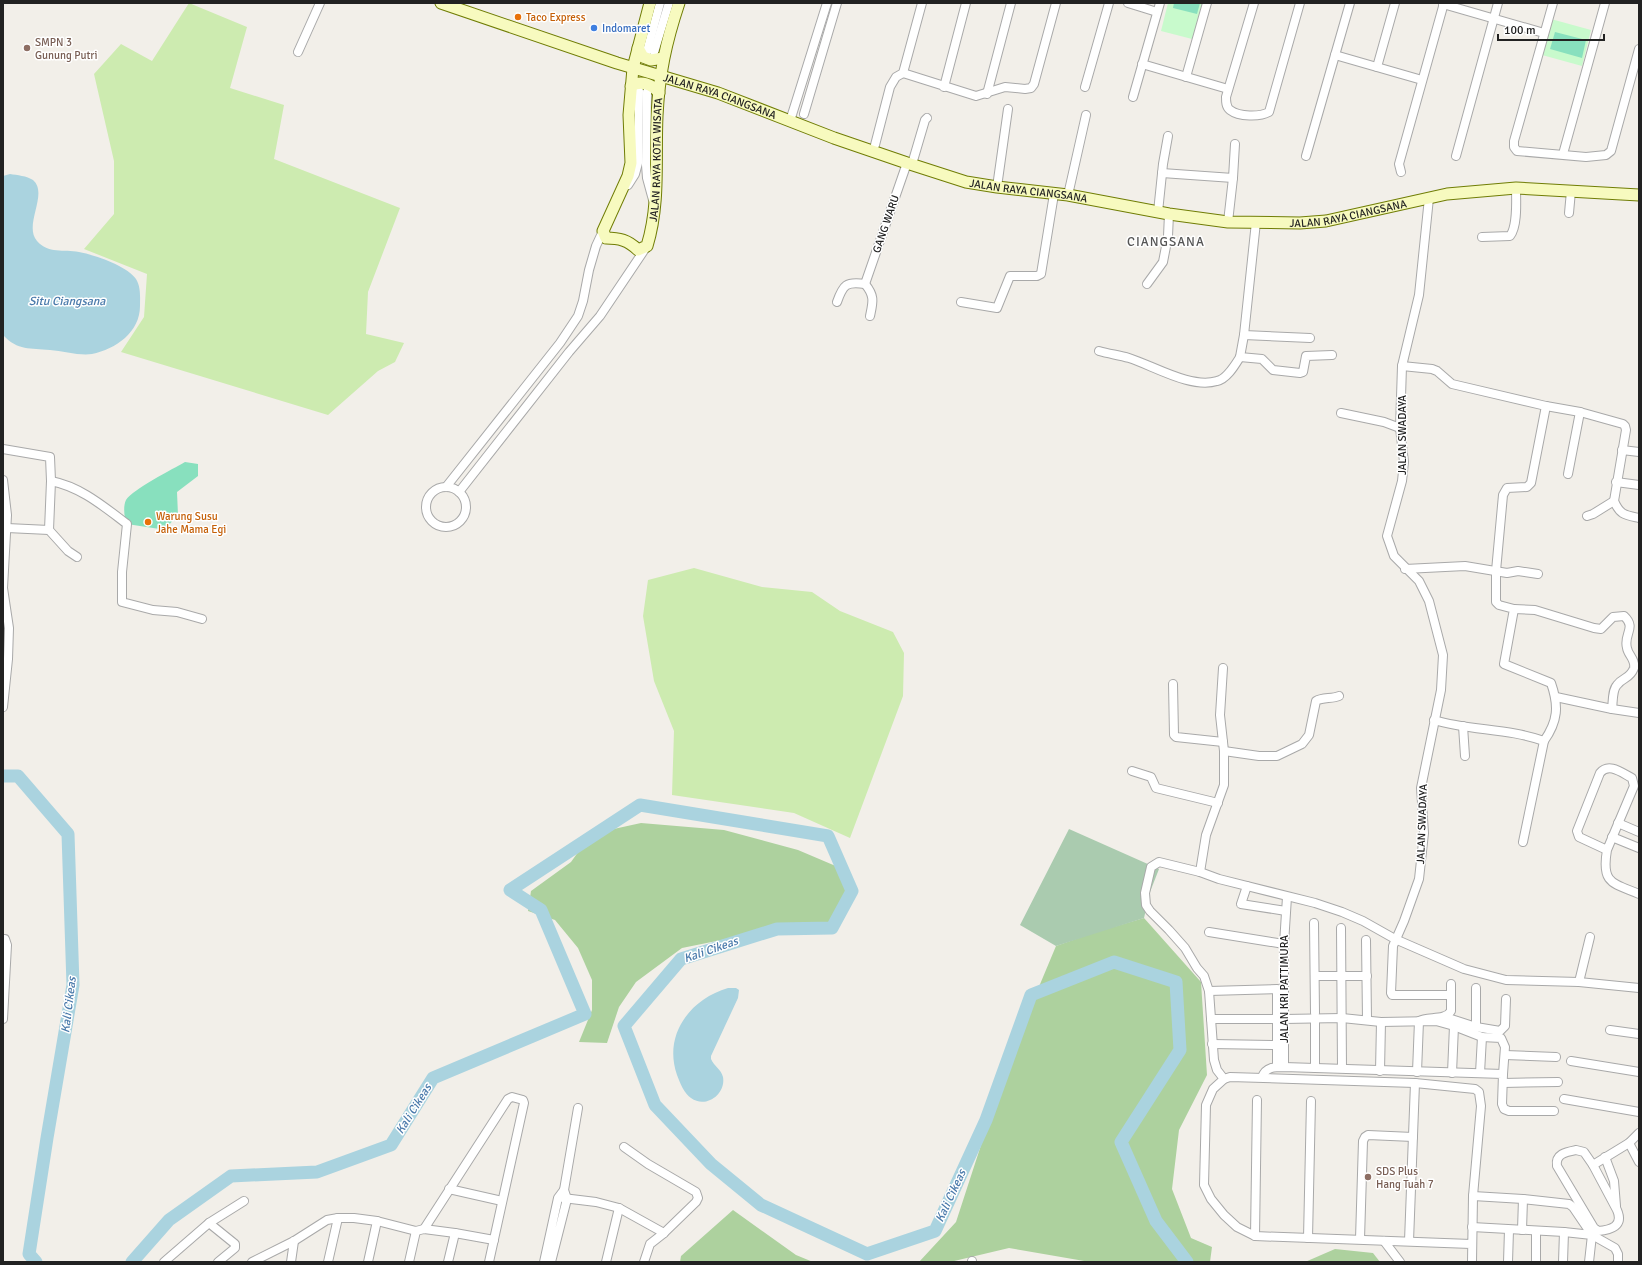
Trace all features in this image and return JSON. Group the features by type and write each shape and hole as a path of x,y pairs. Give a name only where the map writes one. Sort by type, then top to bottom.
{"main road":[{"name":"JALAN RAYA CIANGSANA","path":"441,3 633,68 718,94 790,121 966,182 997,187 1068,195 1163,213 1228,222 1300,224 1326,221 1447,194 1516,188 1639,195"},
{"name":"JALAN RAYA KOTA WISATA","path":"641,252 652,229 656,207 660,76 650,52 650,3"},
{"name":"JALAN RAYA KOTA WISATA","path":"604,235 610,215 628,176 631,163 629,115 639,90 633,68 650,52 679,3"},
{"path":"639,90 639,83 650,85 659,93"},
{"path":"604,235 631,243 641,252"}],"street":[{"path":"298,52 320,3"},
{"path":"650,52 660,3"},
{"path":"650,52 669,3"},
{"path":"790,121 826,3"},
{"path":"804,114 837,3"},
{"path":"875,146 890,87 896,77 903,73 921,3"},
{"path":"944,87 966,3"},
{"path":"987,94 1011,3"},
{"path":"903,73 976,96 987,94 996,89 1006,87 1024,90 1031,88 1034,84 1056,3"},
{"path":"1085,87 1109,3"},
{"path":"1128,3 1157,12"},
{"path":"1133,97 1160,3"},
{"path":"1186,77 1207,3"},
{"path":"1254,3 1226,97 1227,105 1230,109 1245,114 1265,114 1269,112 1300,3"},
{"path":"1306,156 1350,3"},
{"path":"1377,67 1395,3"},
{"path":"1456,156 1498,3"},
{"path":"1553,3 1514,141 1514,147 1517,151 1586,157 1606,155 1611,151 1639,49"},
{"path":"1563,154 1605,3"},
{"path":"1401,172 1399,164 1443,4 1544,33"},
{"path":"1335,55 1422,80"},
{"path":"1142,64 1228,90"},
{"path":"639,90 647,178 656,207"},
{"path":"997,187 1008,109"},
{"path":"1068,195 1086,115"},
{"name":"GANG WARU","path":"865,284 925,120 928,118"},
{"path":"1147,284 1163,262 1168,236 1163,213 1162,173 1168,136"},
{"path":"1228,222 1233,178 1234,144"},
{"path":"1162,173 1233,178"},
{"path":"1482,237 1510,236 1513,232 1516,188"},
{"path":"1569,213 1571,190"},
{"path":"961,302 996,308 1010,276 1037,276 1041,274 1054,194"},
{"name":"JALAN SWADAYA","path":"1429,198 1419,295 1402,366 1400,428 1404,462 1402,481 1387,536 1394,556 1419,581 1429,601 1443,655 1441,690 1421,788 1424,833 1419,879 1393,946 1391,993 1392,995 1451,995"},
{"path":"1099,351 1129,358 1175,376 1198,382 1218,381 1233,369 1240,357 1244,335 1256,222"},
{"path":"446,487 560,343 578,316 584,301 589,270 596,246 604,235"},
{"path":"459,492 569,352 600,316 641,252"},
{"path":"838,302 842,288 848,284 865,284 873,297 870,316"},
{"path":"1244,335 1310,338"},
{"path":"1240,357 1262,359 1273,370 1300,373 1303,372 1306,356 1332,355"},
{"path":"1402,366 1432,369 1437,371 1452,384 1546,406 1580,412 1623,424 1626,430 1614,501 1617,510 1622,514 1639,518"},
{"path":"1546,406 1530,483 1527,487 1507,488 1503,495 1496,571 1496,602 1499,605 1514,609 1535,610 1594,628 1601,628 1613,617 1624,616 1629,621 1630,626 1626,641 1634,667 1629,676 1617,684 1612,709"},
{"path":"1568,474 1580,412"},
{"path":"1341,413 1384,422 1400,428"},
{"path":"3,449 50,457 51,481 49,530 68,551 77,557"},
{"path":"1622,450 1639,452"},
{"path":"3,480 7,515 3,588 9,628 3,707"},
{"path":"51,481 76,489 97,501 127,524 122,572 122,602 153,610 177,612 202,619"},
{"path":"1616,482 1639,485"},
{"path":"446,487 453,488 459,492 464,498 466,505 465,513 462,519 456,524 449,526 441,526 435,523 430,518 427,510 427,501 431,494 438,488 446,487"},
{"path":"1587,516 1614,501"},
{"path":"7,528 49,530"},
{"path":"1406,569 1465,566 1507,573 1518,571 1538,574"},
{"path":"1514,609 1504,664 1551,683 1556,697 1555,722 1544,741 1523,842"},
{"path":"1200,872 1206,835 1224,785 1224,750 1220,714 1223,668"},
{"path":"1173,684 1174,735 1176,737 1223,742"},
{"path":"1224,750 1259,756 1277,756 1302,744 1309,735 1316,701 1319,699 1333,699 1340,696"},
{"path":"1556,697 1639,713"},
{"path":"1434,720 1448,724 1506,731 1531,736 1544,741"},
{"path":"1463,726 1465,756"},
{"path":"1607,850 1579,837 1577,831 1600,773 1605,769 1613,768 1632,778 1634,790 1607,850 1605,861 1606,874 1613,884 1639,894"},
{"path":"1132,771 1151,777 1156,788 1218,803"},
{"path":"1618,823 1639,832"},
{"path":"1612,837 1639,848"},
{"path":"1224,1079 1217,1070 1214,1060 1209,991 1204,976 1197,968 1185,948 1150,911 1144,900 1151,867 1156,863 1162,863 1200,872 1219,879 1315,903 1342,912 1363,921 1395,939 1464,969 1506,980 1579,982 1639,988"},
{"path":"1247,886 1241,904 1286,911"},
{"name":"JALAN KRI PATTIMURA","path":"1280,1067 1287,897"},
{"path":"1314,923 1315,1068"},
{"path":"1341,928 1342,1068"},
{"path":"1209,932 1284,944"},
{"path":"1579,982 1590,937"},
{"path":"3,939 5,939 8,945 3,1019"},
{"path":"1366,940 1367,1019"},
{"path":"1315,976 1367,976"},
{"path":"1445,1017 1448,1016 1451,1011 1450,984"},
{"path":"1476,988 1476,1027"},
{"path":"1209,991 1277,989 1281,1019 1277,1045 1280,1067"},
{"path":"1419,1021 1423,1019 1445,1017 1476,1027 1498,1031 1504,1029 1506,999"},
{"path":"1211,1018 1281,1019 1315,1016 1367,1019 1381,1022 1436,1021 1482,1037 1501,1038 1505,1047 1506,1055 1502,1104 1504,1109 1509,1111 1554,1111"},
{"path":"1417,1072 1419,1021"},
{"path":"1380,1071 1381,1022"},
{"path":"1452,1073 1454,1026"},
{"path":"1610,1030 1639,1034"},
{"path":"1480,1073 1482,1037"},
{"path":"1212,1044 1277,1045"},
{"path":"1506,1055 1556,1056"},
{"path":"1571,1061 1639,1072"},
{"path":"1262,1077 1264,1072 1269,1068 1342,1068 1380,1071 1480,1073 1503,1079 1558,1082"},
{"path":"1471,1244 1255,1236 1237,1227 1224,1215 1211,1199 1204,1185 1206,1105 1213,1089 1224,1079 1230,1077 1415,1082 1475,1089 1479,1092 1481,1106 1473,1196 1471,1244 1472,1262"},
{"path":"1409,1241 1415,1082"},
{"path":"408,1262 420,1230 449,1189 508,1099 512,1097 523,1100 524,1103 489,1262"},
{"path":"1564,1099 1639,1112"},
{"path":"1255,1236 1257,1100"},
{"path":"1308,1238 1311,1101"},
{"path":"544,1262 558,1198 564,1190 578,1108"},
{"path":"1593,1165 1629,1142 1639,1133"},
{"path":"1360,1239 1363,1141 1365,1137 1368,1135 1412,1137"},
{"path":"1629,1142 1639,1162"},
{"path":"624,1148 696,1192 698,1196 696,1202 664,1233 650,1244 644,1262"},
{"path":"1606,1158 1614,1181 1619,1220 1617,1225 1613,1228 1601,1231 1596,1230 1556,1166 1556,1162 1561,1154 1576,1150 1584,1152 1593,1165 1617,1210"},
{"path":"449,1189 502,1201"},
{"path":"551,1262 567,1199 564,1190"},
{"path":"1473,1196 1569,1204 1573,1207 1592,1235 1589,1262"},
{"path":"558,1198 596,1202 618,1208 664,1233"},
{"path":"1522,1230 1523,1199"},
{"path":"164,1262 210,1223 244,1201"},
{"path":"606,1262 618,1208"},
{"path":"252,1262 294,1241 327,1220 338,1218 354,1218 377,1221 420,1230 455,1233 494,1240"},
{"path":"328,1262 338,1218"},
{"path":"368,1262 377,1221"},
{"path":"210,1223 235,1244 235,1248 218,1262"},
{"path":"1472,1227 1592,1235 1615,1248 1618,1254 1618,1262"},
{"path":"1508,1262 1509,1230"},
{"path":"1536,1231 1536,1262"},
{"path":"1563,1262 1564,1232"},
{"path":"448,1262 455,1233"},
{"path":"291,1262 294,1241"},
{"path":"1384,1241 1400,1262"}],"green space":[{"path":"189,3 247,27 230,88 284,105 274,159 400,208 368,292 366,334 404,343 395,362 378,371 328,415 121,352 144,317 147,274 84,249 114,214 114,161 94,74 121,44 152,61"},
{"path":"1168,3 1206,3 1196,40 1161,31"},
{"path":"1174,3 1200,3 1197,14 1173,8"},
{"path":"1551,19 1591,30 1582,66 1542,55"},
{"path":"1555,32 1586,40 1582,58 1550,49"},
{"path":"185,462 198,464 198,476 177,492 178,515 166,530 127,524 124,505 130,495 136,490"},
{"path":"694,568 762,587 812,592 840,611 893,632 904,653 903,696 850,838 794,813 672,795 674,731 654,681 643,616 648,580"},
{"path":"641,823 724,830 798,850 838,867 851,900 844,918 820,927 756,933 682,948 636,982 619,1007 607,1043 579,1042 592,1010 592,980 578,948 555,920 528,911 531,891 571,862 591,834"},
{"path":"1069,829 1159,869 1150,892 1144,918 1056,946 1020,925"},
{"path":"1144,918 1201,982 1207,1075 1179,1130 1172,1189 1191,1238 1212,1247 1210,1262 1090,1262 1009,1248 950,1262 919,1262 956,1222 1010,1056 1056,946"},
{"path":"733,1210 796,1255 813,1262 680,1262 681,1256"},
{"path":"1335,1249 1373,1253 1380,1262 1305,1262"}],"water":[{"name":"Situ Ciangsana","path":"10,174 31,179 37,186 38,201 34,218 33,234 41,245 46,248 79,252 102,258 126,270 136,279 139,285 140,306 136,324 125,338 110,348 92,354 30,349 14,344 3,335 3,176"},
{"path":"728,988 736,988 739,990 738,998 711,1056 712,1061 722,1074 723,1083 718,1094 714,1098 709,1101 697,1101 686,1093 677,1075 674,1060 674,1046 677,1033 691,1010 714,993"}],"waterway":[{"name":"Kali Cikeas","path":"3,776 18,776 68,834 73,985 29,1254 36,1262"},
{"name":"Kali Cikeas","path":"132,1262 169,1220 231,1176 317,1172 391,1145 433,1078 585,1014 541,910 510,890 640,805 828,836 852,891 832,928 777,929 681,959 624,1026 655,1105 711,1164 761,1205 867,1254 935,1231 986,1120 1031,995 1114,962 1176,982 1180,1050 1121,1142 1156,1221 1187,1262"}],"place":[{"name":"Taco Express","path":"518,17"},
{"name":"Indomaret","path":"594,28"},
{"name":"SMPN 3 Gunung Putri","path":"27,48"},
{"name":"Warung Susu Jahe Mama Egi","path":"148,522"},
{"name":"SDS Plus Hang Tuah 7","path":"1368,1177"}],"district":[{"name":"CIANGSANA","path":"1166,242"}]}
